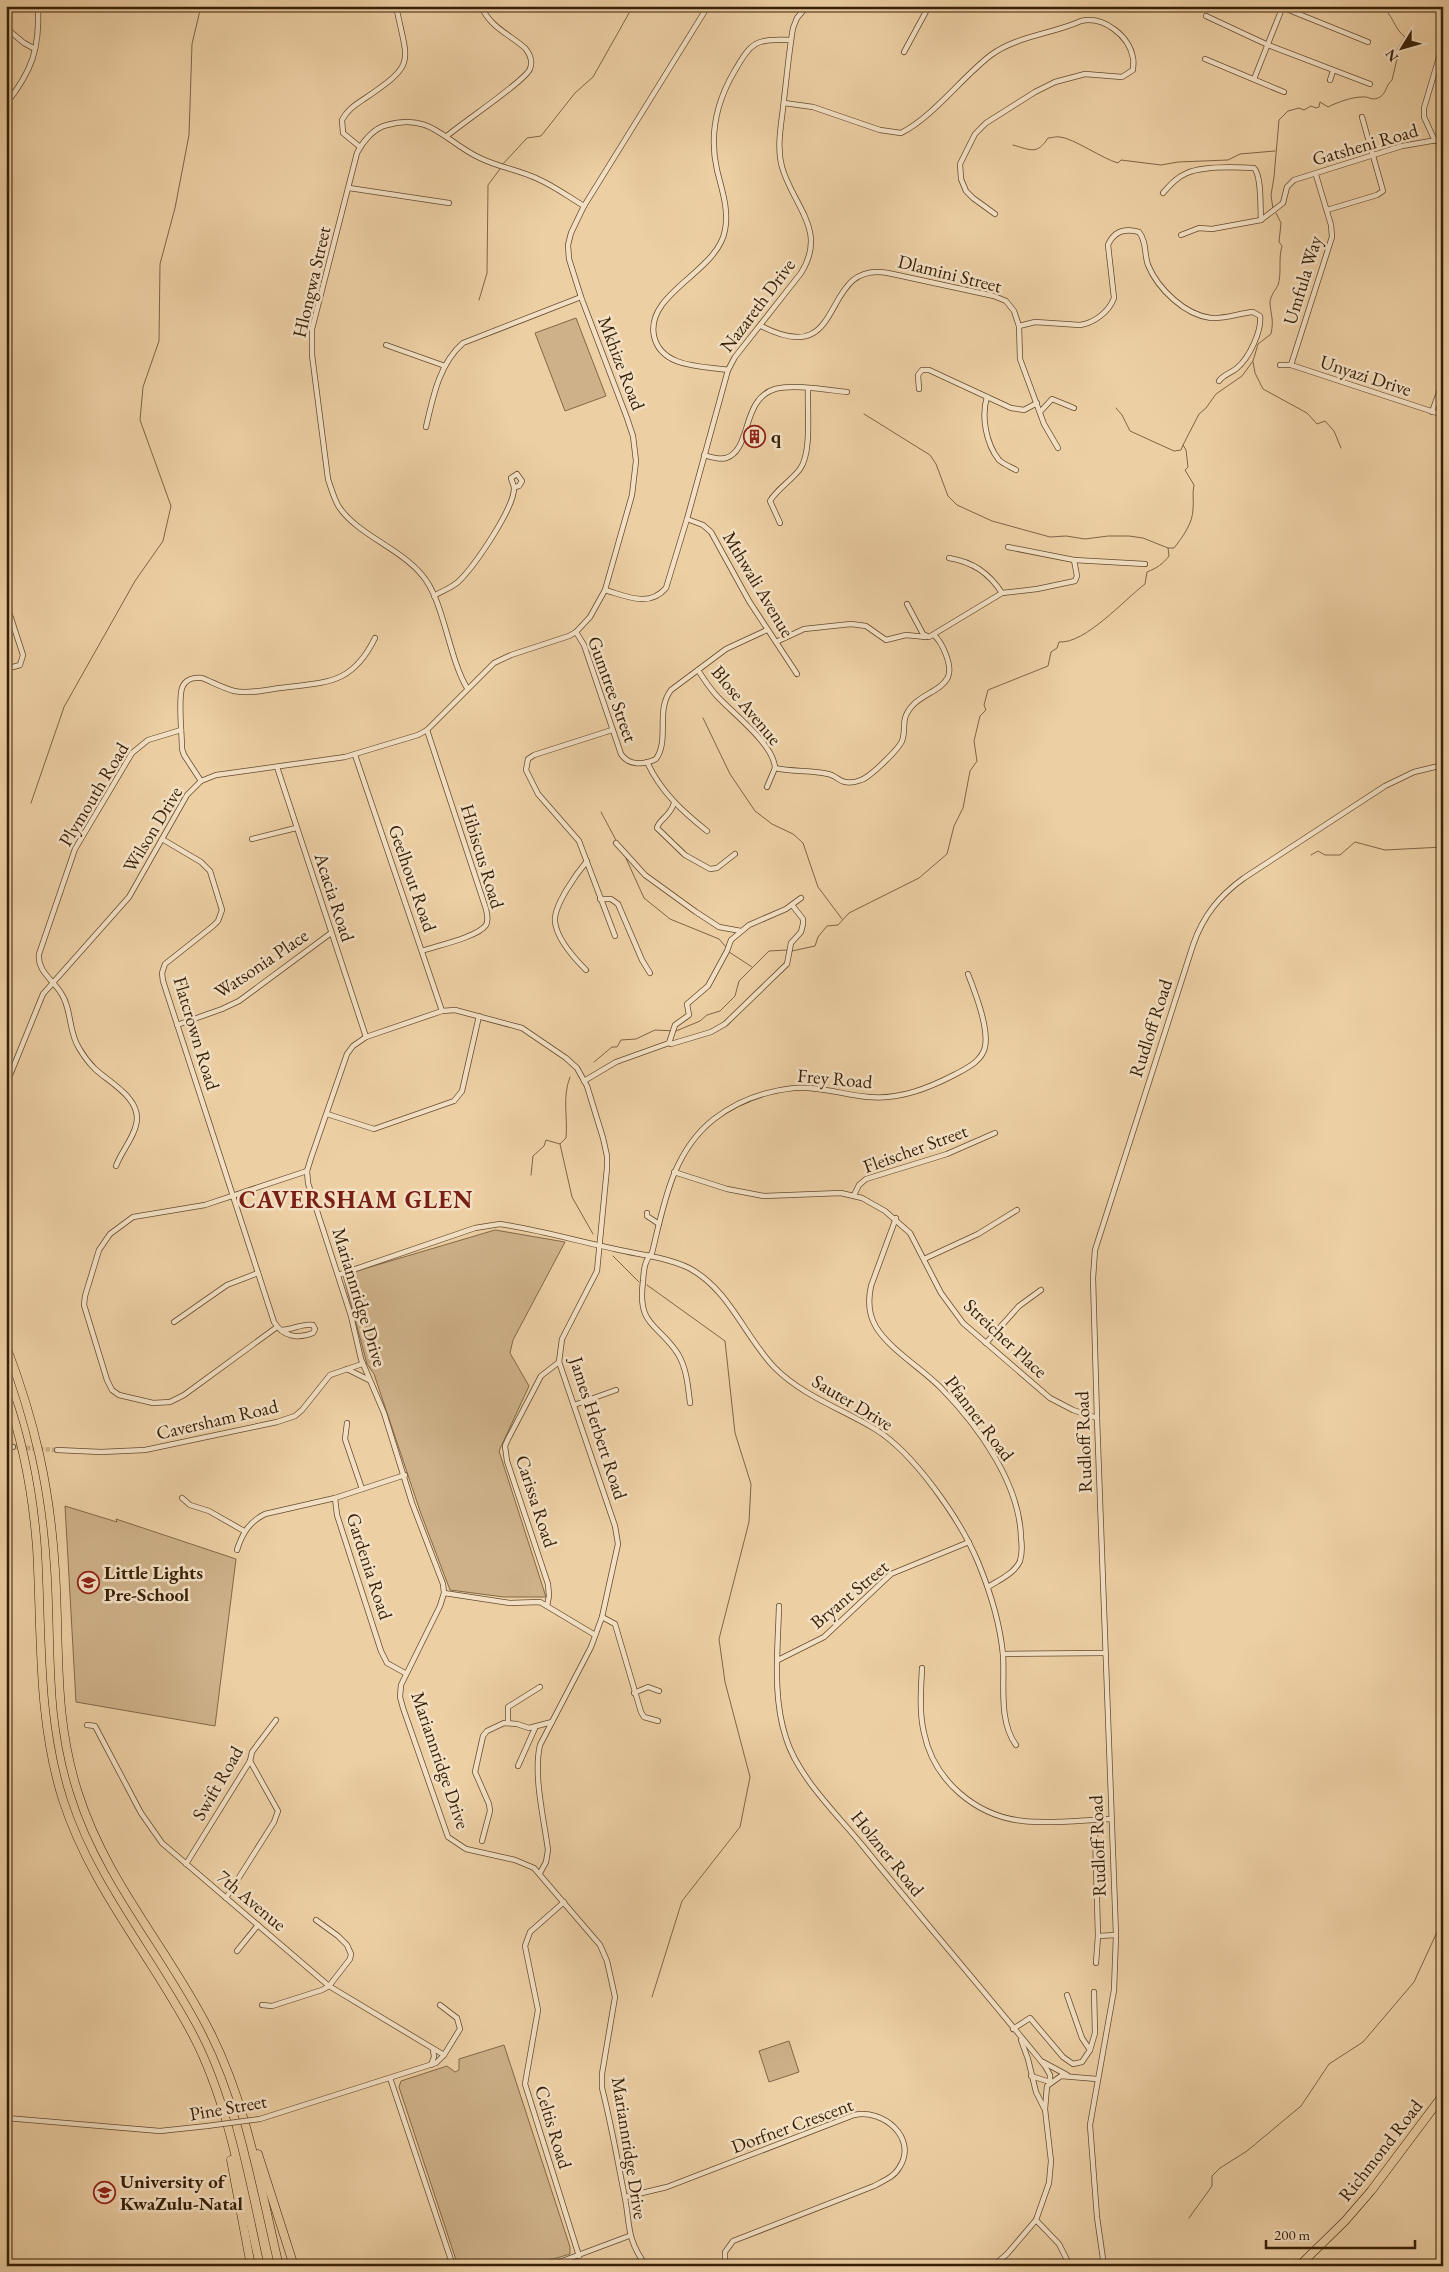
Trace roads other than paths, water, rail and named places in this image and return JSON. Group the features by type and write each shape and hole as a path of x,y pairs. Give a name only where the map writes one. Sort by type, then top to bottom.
{"highway":[{"path":"6,1346 24,1392 44,1468 51,1515 55,1572 60,1711 63,1735 78,1793 94,1836 122,1890 190,1995 210,2032 236,2094 251,2141 279,2266"},
{"path":"6,1394 24,1452 31,1493 37,1545 44,1714 51,1757 63,1801 92,1869 130,1934 173,2000 200,2050 212,2078 232,2145 260,2266"},
{"name":"Richmond Road","path":"1299,2266 1345,2221 1372,2190 1443,2095"},
{"path":"251,2141 260,2158 294,2266"},
{"path":"232,2145 230,2154 251,2266"}],"street":[{"path":"6,104 28,73 35,48 38,6"},
{"path":"396,6 405,47 402,70 389,82 352,107 342,120 343,133 360,146 383,126 405,121 420,122 447,136 468,152 545,182 584,206"},
{"path":"447,136 520,81 531,68 532,62 528,52 491,22 482,6"},
{"name":"Mkhize Road","path":"467,688 488,667 501,659 576,632 590,617 605,590 632,495 636,461 633,436 573,275 568,245 576,220 584,206 708,6"},
{"name":"Nazareth Drive","path":"605,590 640,600 651,598 663,591 669,582 728,370 735,357 801,273 808,260 811,246 807,220 785,175 779,147 791,40 797,18 807,6"},
{"path":"904,52 928,6"},
{"path":"1254,79 1282,7 1368,42"},
{"path":"1206,16 1268,45 1370,84"},
{"path":"784,103 813,107 880,130 901,133 916,123 992,55 1010,45 1048,32 1087,20 1101,21 1124,39 1133,58 1133,70 1122,77 1085,74 1055,82 1005,111 974,134 960,164 961,179 966,191 972,198 995,214"},
{"path":"6,28 24,43 35,48"},
{"path":"1356,37 1358,30"},
{"path":"728,370 685,364 669,358 656,342 654,320 660,306 708,261 723,238 726,209 713,144 716,111 725,87 750,47 764,40 791,40"},
{"path":"1435,140 1424,118 1424,108 1443,44"},
{"path":"1204,59 1284,92"},
{"path":"1330,80 1333,71"},
{"path":"1327,210 1377,195 1383,191 1362,117"},
{"name":"Gatsheni Road","path":"1261,220 1283,203 1287,187 1296,179 1316,175 1402,146 1443,139"},
{"name":"Hlongwa Street","path":"360,146 311,335 328,479 336,502 346,515 414,566 423,576 434,596 454,658 467,688"},
{"path":"1163,193 1175,180 1188,172 1206,169 1254,168 1258,172 1261,220 1212,229 1199,228 1181,235"},
{"name":"Umfula Way","path":"1291,365 1331,242 1332,230 1316,175"},
{"path":"349,188 449,203"},
{"path":"1019,326 1035,322 1080,325 1087,324 1099,317 1114,298 1108,245 1118,232 1133,230 1141,234 1147,262 1152,273 1168,295 1190,310 1211,318 1253,312 1260,316 1256,339 1243,363 1223,375 1219,381"},
{"name":"Dlamini Street","path":"760,326 774,333 790,337 798,337 815,331 826,324 840,296 853,280 864,273 878,271 994,296 1006,301 1012,307 1019,326 1020,359 1047,430 1058,448"},
{"path":"426,427 438,383 445,366 457,349 467,341 581,297"},
{"path":"386,345 445,366"},
{"name":"Unyazi Drive","path":"1280,365 1291,365 1443,415"},
{"path":"919,389 918,375 922,370 929,370 1018,410 1028,408 1037,403"},
{"path":"1432,412 1443,381"},
{"path":"704,456 724,459 736,452 753,407 766,393 782,388 848,392"},
{"path":"780,523 770,503 771,498 799,471 804,462 808,389"},
{"path":"987,396 985,408 989,444 999,460 1016,470"},
{"path":"1040,412 1052,399 1074,408"},
{"path":"434,596 463,576 504,518 515,487"},
{"name":"Mthwali Avenue","path":"687,519 703,525 711,532 749,601 797,674"},
{"path":"1008,547 1074,560 1145,564"},
{"path":"949,558 964,560 978,568 992,580 1002,593"},
{"path":"776,642 804,629 851,624 866,626 884,639 912,635 934,635 956,619 1002,593 1037,590 1075,581 1077,576 1074,560"},
{"path":"6,602 23,655 20,664 6,669"},
{"path":"907,604 926,636"},
{"path":"647,762 656,758 660,751 662,713 665,698 671,690 734,645 768,630"},
{"name":"Gumtree Street","path":"576,632 584,645 612,730 624,758 631,762 647,762 657,782 674,803 707,831"},
{"path":"775,768 827,774 844,782 856,782 869,776 902,742 905,718 912,706 922,697 942,685 948,677 950,668 940,640 934,635"},
{"path":"201,781 184,755 181,730 182,689 188,680 196,677 240,692 328,682 346,675 360,664 375,638"},
{"name":"Blose Avenue","path":"698,670 717,696 742,720 773,759 775,768 767,787"},
{"name":"Wilson Drive","path":"6,1085 39,1003 52,983 129,897 187,795 201,781 216,775 355,755 405,740 427,730 467,688"},
{"name":"Plymouth Road","path":"116,1166 136,1126 137,1114 119,1088 95,1069 78,1046 74,1038 65,1000 40,964 39,954 79,842 137,747 148,740 181,730"},
{"name":"Hibiscus Road","path":"422,950 475,933 483,929 488,920 427,730"},
{"path":"612,730 534,755 526,762 529,778 538,794 576,836 615,936"},
{"name":"Geelhout Road","path":"355,755 442,1011"},
{"name":"Rudloff Road","path":"1104,2266 1097,2217 1090,2125 1114,1990 1116,1934 1097,1418 1093,1278 1095,1250 1201,924 1216,902 1244,878 1390,783 1414,772 1443,765"},
{"name":"Acacia Road","path":"277,767 366,1037"},
{"path":"674,803 670,814 656,826 672,844 693,860 710,869 717,868 735,854"},
{"path":"252,839 296,828"},
{"name":"Flatcrown Road","path":"162,839 201,862 210,871 222,910 218,921 213,926 164,964 163,981 232,1196 279,1328"},
{"path":"616,843 645,875 696,912 719,927 729,931 742,931"},
{"path":"586,970 559,934 554,921 555,913 571,882 587,861"},
{"path":"600,899 611,898 618,904 642,960 650,972"},
{"path":"670,1041 675,1025 689,1015 687,1004 708,986 728,951 731,940 754,922 792,905 801,898"},
{"path":"670,1041 671,1044 678,1043 711,1032 725,1024 757,996 767,982 787,964 791,943 800,932 803,924 803,919 792,905"},
{"name":"Watsonia Place","path":"177,1025 233,1004 331,933"},
{"name":"Frey Road","path":"690,1403 682,1363 671,1346 650,1324 643,1309 641,1294 645,1260 652,1252 674,1172 682,1155 703,1128 727,1110 768,1093 802,1088 868,1097 893,1097 947,1078 971,1065 983,1053 986,1045 985,1033 968,974"},
{"name":"James Herbert Road","path":"366,1037 442,1011 455,1010 515,1025 530,1032 573,1063 584,1081 607,1156 600,1246 594,1278 562,1339 560,1362 618,1535 617,1553 602,1617 591,1647 540,1745 538,1756 548,1850 546,1862 540,1873"},
{"path":"327,1114 374,1129 454,1101 462,1091 479,1016"},
{"path":"362,1027 374,1035"},
{"path":"279,1328 298,1337 313,1333 315,1329 313,1325 309,1324 291,1330 279,1328 184,1396 170,1402 153,1403 119,1395 112,1390 107,1380 84,1305 86,1291 103,1242 110,1234 133,1218 204,1205 307,1171 348,1054 353,1046 366,1037"},
{"path":"584,1081 616,1062 670,1041"},
{"name":"Fleischer Street","path":"674,1172 726,1189 764,1196 825,1192 854,1195 859,1185 866,1179 963,1148 995,1133"},
{"name":"Mariannridge Drive","path":"307,1171 310,1190 338,1275 362,1364 384,1413 415,1512 443,1584 444,1593 440,1606 406,1673 401,1685 400,1698 448,1837 466,1849 515,1860 529,1865 540,1873 600,1945 605,1955 613,1988 614,2003 602,2074 602,2088 625,2197 630,2236 646,2266"},
{"name":"Streicher Place","path":"854,1195 896,1218 910,1232 941,1293 953,1312 1050,1398 1073,1410 1097,1418"},
{"path":"924,1259 978,1234 1017,1210"},
{"path":"647,1213 650,1220 659,1224"},
{"name":"Pfanner Road","path":"896,1218 871,1286 869,1296 871,1316 881,1333 936,1383 960,1410 991,1452 1010,1488 1019,1519 1021,1558 1010,1572 988,1587"},
{"name":"Sauter Drive","path":"338,1275 491,1224 519,1227 665,1259 681,1265 708,1282 726,1299 761,1351 784,1377 884,1435 909,1457 923,1474 968,1542 988,1587 1003,1654 1006,1729 1016,1745"},
{"path":"174,1322 228,1285 258,1273"},
{"path":"986,1342 1019,1306 1041,1290"},
{"name":"Carissa Road","path":"547,1606 549,1596 548,1584 507,1461 505,1446 541,1376 560,1362"},
{"name":"Caversham Road","path":"57,1450 101,1452 145,1450 278,1422 295,1416 302,1410 330,1375 362,1364"},
{"path":"348,1369 370,1380"},
{"path":"574,1405 616,1390"},
{"path":"347,1423 345,1439 362,1489"},
{"path":"6,1445 13,1447"},
{"name":"Gardenia Road","path":"404,1475 335,1498 337,1515 381,1651 387,1663 406,1673"},
{"path":"182,1498 190,1505 209,1510 244,1531"},
{"path":"237,1550 244,1531 265,1514 335,1498"},
{"name":"Bryant Street","path":"778,1660 824,1637 891,1574 968,1542"},
{"path":"444,1593 510,1602 540,1602 595,1635"},
{"name":"Holzner Road","path":"779,1606 778,1691 782,1724 796,1760 812,1784 1019,2036 1028,2059 1031,2076 1039,2100 1044,2109"},
{"path":"602,1617 614,1624 642,1715 658,1721"},
{"path":"1003,1654 1105,1653"},
{"path":"922,1668 921,1708 924,1733 930,1753 941,1773 969,1801 999,1817 1024,1821 1111,1819"},
{"path":"508,1722 508,1707 540,1687"},
{"path":"634,1693 648,1687 659,1691"},
{"name":"Swift Road","path":"186,1864 250,1761 252,1752 276,1720"},
{"path":"482,1840 490,1811 489,1804 476,1778 476,1766 483,1736 496,1726 508,1722 535,1728 552,1722"},
{"name":"7th Avenue","path":"87,1725 95,1726 152,1832 186,1864 329,1986 444,2056"},
{"path":"518,1766 535,1728"},
{"path":"226,1898 274,1822 278,1811 250,1761"},
{"path":"1096,1831 1098,1936 1096,1963"},
{"name":"Celtis Road","path":"564,1902 530,1932 525,1946 538,2010 525,2084 579,2256"},
{"path":"262,2004 272,2006 322,1990 329,1986 350,1959 351,1954 347,1944 316,1920"},
{"path":"237,1951 258,1925"},
{"path":"1098,1936 1116,1934"},
{"path":"1013,2029 1030,2018 1063,2057 1073,2064 1082,2062 1090,2050 1095,2033 1094,1992"},
{"path":"1067,1994 1082,2038 1090,2050"},
{"path":"440,2005 453,2013 460,2026 457,2036 444,2056"},
{"path":"1019,2036 1049,2074 1050,2082"},
{"path":"431,2064 434,2057 433,2048"},
{"name":"Pine Street","path":"6,2118 160,2131 260,2119 431,2064 444,2056"},
{"path":"1038,2058 1068,2076"},
{"path":"1031,2076 1050,2082"},
{"path":"993,2266 1007,2254 1036,2220 1049,2183 1051,2161 1044,2109 1045,2090 1050,2082 1057,2077 1068,2076 1097,2079"},
{"path":"390,2078 453,2266"},
{"name":"Dorfner Crescent","path":"625,2197 667,2187 854,2115 881,2116 895,2127 902,2141 904,2158 900,2168 893,2175 874,2186 734,2241 725,2252 725,2266"},
{"path":"1036,2220 1059,2244 1070,2266"},
{"path":"550,2266 630,2236"}],"waterway":[{"path":"31,803 64,707 135,581 163,541 171,506 140,420 143,387 159,341 160,264 175,208 189,135 192,44 201,6"},
{"path":"502,165 527,138 541,136 575,93 593,77 633,6"},
{"path":"1273,209 1271,195 1279,120 1288,111 1299,108 1304,110 1311,106 1316,108 1319,107 1320,102 1328,107 1354,98 1376,99 1383,94 1392,80 1397,59 1395,53 1405,37 1381,6"},
{"path":"1013,145 1033,150 1040,147 1048,138 1059,137 1066,138 1118,163 1121,160 1161,165 1178,162 1228,160 1240,154 1275,151"},
{"path":"479,300 487,273 488,185 500,169"},
{"path":"792,951 815,946 818,937 827,926 838,925 849,913 919,878 947,854 954,826 963,808 970,771 977,761 974,741 980,716 986,710 984,705 988,690 1048,666 1051,652 1057,648 1059,642 1069,641 1080,636 1104,620 1145,584 1147,572 1164,561 1169,556 1168,548 1174,548 1184,535 1193,514 1194,485 1185,470 1188,467 1186,450 1183,445 1199,414 1216,394 1242,376 1253,361 1258,344 1271,334 1270,300 1278,285 1282,246 1279,242 1281,223 1276,213"},
{"path":"1253,362 1255,373 1263,389 1307,413 1317,424 1325,421 1334,431 1341,448"},
{"path":"1116,408 1130,431 1174,451 1181,450 1183,445"},
{"path":"864,414 930,455 936,464 948,496 957,505 992,521 1050,537 1066,536 1085,539 1129,536 1143,538 1168,548"},
{"path":"703,718 730,774 755,811 772,824 793,834 803,843 818,887 842,919"},
{"path":"601,812 617,842"},
{"path":"1311,855 1318,851 1325,855 1340,855 1355,842 1385,850 1443,847"},
{"path":"625,856 644,898 670,919 719,939 726,947"},
{"path":"594,1062 612,1047 617,1047 621,1040 636,1039 655,1030 676,1031 700,1021 707,1015 720,1011 735,996 739,981 769,951 788,950"},
{"path":"729,952 752,967"},
{"path":"531,1175 533,1156 544,1146 546,1140 560,1144 566,1138 566,1092 570,1077"},
{"path":"560,1144 572,1197 593,1234"},
{"path":"613,1256 639,1282"},
{"path":"647,1285 725,1341 735,1433 751,1484 749,1522 719,1639 725,1682 750,1777 740,1827 682,1901 652,1997"},
{"path":"1189,2218 1212,2186 1212,2176 1220,2168 1247,2151 1301,2106 1329,2064 1363,2042 1414,1982 1443,1919"}],"tunnel":[{"path":"13,1447 57,1450"}],"place":[{"name":"q","path":"755,436"},
{"name":"Little Lights Pre-School","path":"88,1583"},
{"name":"University of KwaZulu-Natal","path":"104,2192"}],"district":[{"name":"CAVERSHAM GLEN","path":"356,1200"}]}
